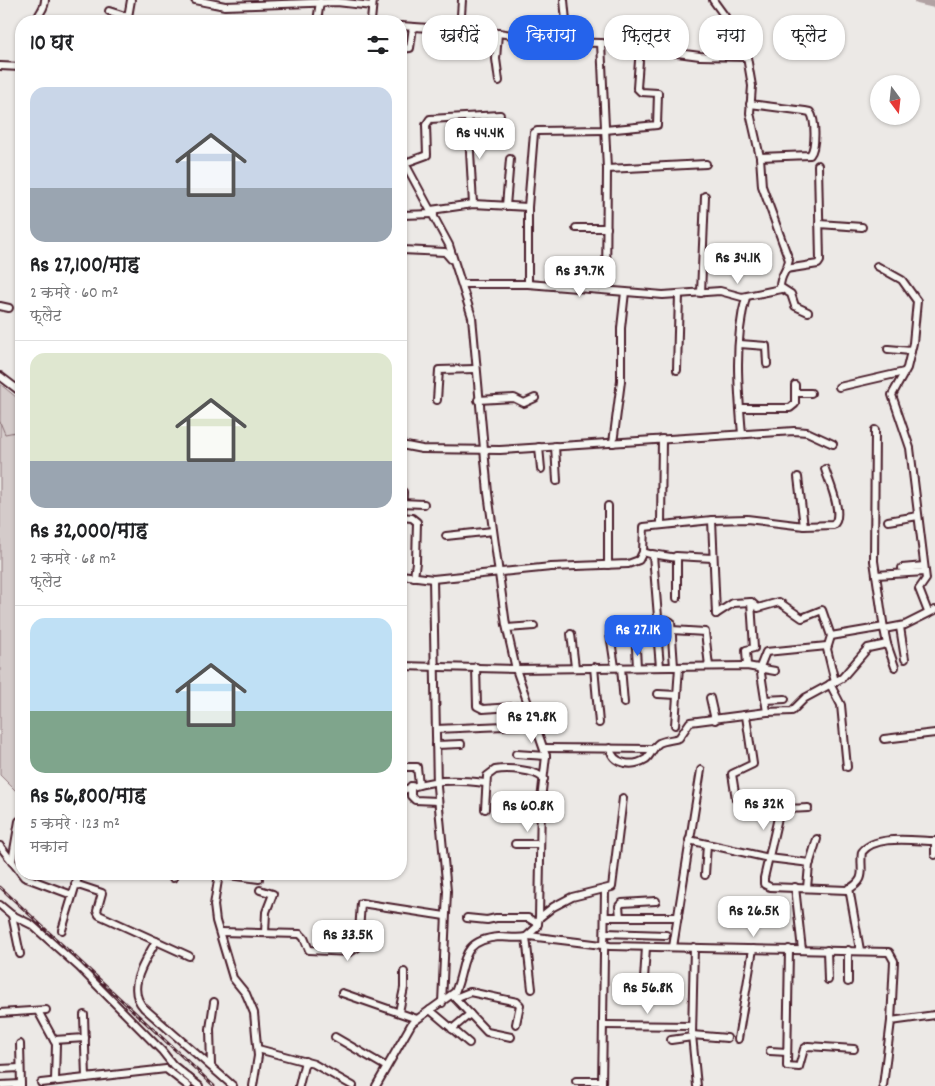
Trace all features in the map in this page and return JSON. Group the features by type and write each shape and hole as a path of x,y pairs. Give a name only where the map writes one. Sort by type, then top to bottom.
{"street":[{"path":"39,15 44,8 45,0"},
{"path":"128,15 132,0"},
{"path":"195,0 213,2 373,3"},
{"path":"461,15 462,0"},
{"path":"564,0 565,15"},
{"path":"713,0 724,15"},
{"path":"318,15 320,2"},
{"path":"109,11 122,15"},
{"path":"407,26 422,28"},
{"path":"407,48 410,48 413,27"},
{"path":"498,34 508,35"},
{"path":"594,43 604,43"},
{"path":"601,43 607,170 606,290"},
{"path":"496,60 500,81"},
{"path":"528,284 528,207 536,132 605,130 655,126 658,124 658,93 641,92 637,88 639,60"},
{"path":"748,60 752,86 750,113 760,157 764,193 789,260 786,269 780,276 781,289"},
{"path":"0,66 15,67"},
{"path":"750,104 810,112 813,120 813,150 810,155 760,157"},
{"path":"407,162 427,155 427,122 430,120 500,114"},
{"path":"468,118 473,204"},
{"path":"506,206 510,159"},
{"path":"607,170 706,164"},
{"path":"786,269 819,263 818,165"},
{"path":"407,167 449,245 472,317 483,449 507,628 516,669 546,756 540,844 539,921"},
{"path":"701,294 706,196"},
{"path":"407,214 432,212 473,204 528,207"},
{"path":"819,224 862,227"},
{"path":"576,228 607,228"},
{"path":"407,250 447,253 457,269"},
{"path":"831,636 900,627 932,611 919,587 926,582 910,448 893,401 894,388 905,372 911,351 917,302 902,280 877,266"},
{"path":"462,284 528,284 625,292 678,294 701,294 720,291 746,297 781,289 791,294 795,306 808,312"},
{"path":"613,443 621,380 622,319 625,292"},
{"path":"677,370 678,294"},
{"path":"742,434 737,373 740,322 746,297"},
{"path":"0,306 9,308"},
{"path":"740,344 766,346 767,364"},
{"path":"888,349 911,351"},
{"path":"437,400 439,370 475,369"},
{"path":"839,387 905,372"},
{"path":"0,376 15,387"},
{"path":"740,408 790,408 794,404 795,389 811,393"},
{"path":"478,400 514,398 524,403 535,398"},
{"path":"875,430 874,528 876,575 887,644 895,667"},
{"path":"407,446 422,448 483,449 539,447 801,431 833,444"},
{"path":"662,439 662,524"},
{"path":"555,446 557,481"},
{"path":"539,447 540,469"},
{"path":"407,576 433,579 499,572 634,563 639,560 643,552 644,527 662,524 712,520 747,520 804,526 833,525 837,520 838,509 825,470"},
{"path":"798,477 804,526"},
{"path":"407,503 424,504"},
{"path":"608,506 608,565"},
{"path":"888,521 918,516"},
{"path":"407,518 412,518 417,522 414,577"},
{"path":"712,520 712,558 716,614 733,603 751,602 758,608 779,602 802,618 822,610 831,636 827,646 832,683 841,705 847,767"},
{"path":"446,536 493,531"},
{"path":"643,552 712,558"},
{"path":"652,554 658,617 661,621 669,620 677,667 675,725"},
{"path":"676,556 677,598"},
{"path":"902,568 924,569"},
{"path":"876,575 924,569"},
{"path":"433,579 437,780 447,891 442,1003"},
{"path":"748,666 746,650 754,648 751,602"},
{"path":"507,628 534,626"},
{"path":"900,627 905,659"},
{"path":"635,630 638,667"},
{"path":"672,630 705,632 709,666"},
{"path":"571,634 576,667"},
{"path":"610,634 624,703"},
{"path":"658,643 660,667"},
{"path":"610,748 613,758 628,764 645,759 661,742 679,738 690,722 767,712 792,711 805,698 844,676 868,648 887,644"},
{"path":"767,712 760,667 766,652 827,646"},
{"path":"407,666 434,665 516,669 748,666 775,671"},
{"path":"476,667 477,706 484,709 528,706"},
{"path":"594,667 599,723"},
{"path":"658,694 677,696"},
{"path":"710,698 715,720"},
{"path":"765,700 785,699"},
{"path":"746,716 753,764 732,774 736,799 744,803 780,809 808,808"},
{"path":"436,729 525,725 534,722"},
{"path":"884,739 935,733"},
{"path":"436,745 461,744"},
{"path":"544,748 653,749"},
{"path":"516,754 546,756"},
{"path":"407,767 417,767 418,784"},
{"path":"485,808 487,774 497,769 540,775 544,779"},
{"path":"673,947 689,840 702,770"},
{"path":"407,788 437,780 486,783"},
{"path":"411,786 411,796 415,800 438,801"},
{"path":"532,989 528,937 539,921 553,907 572,897 605,890 613,884 622,798"},
{"path":"780,809 764,878 764,884 770,887 849,888 860,879 863,871 862,852 870,846 890,841 935,841 935,855"},
{"path":"807,888 810,863 817,839"},
{"path":"689,840 769,858 810,863"},
{"path":"12,862 15,844"},
{"path":"515,844 540,844"},
{"path":"705,875 707,844"},
{"path":"0,846 15,866"},
{"path":"32,880 72,895"},
{"path":"62,930 77,880"},
{"path":"219,880 214,905 220,932 233,978 246,994 253,1008 258,1049 253,1086"},
{"path":"75,884 102,893 97,911 99,915 189,956"},
{"path":"795,887 802,950"},
{"path":"849,888 860,950"},
{"path":"260,890 273,894 266,912 264,933"},
{"path":"576,1081 602,1084 605,890"},
{"path":"620,917 619,906 622,903 656,902"},
{"path":"220,932 302,935 307,948 311,950 354,952 358,947 361,903 445,916"},
{"path":"0,905 12,915 20,954"},
{"path":"12,915 32,924 79,967 162,1051 173,1065 199,1086"},
{"path":"606,917 678,916"},
{"path":"467,918 487,920 496,918 530,918 539,921"},
{"path":"605,933 666,935"},
{"path":"453,997 458,986 464,957 471,948 496,937 528,937 604,946 883,951 892,955 894,961 891,1022 883,1086"},
{"path":"156,941 142,967 136,986 136,996 144,1008 233,1086"},
{"path":"643,996 646,947"},
{"path":"694,947 692,1036 697,1086"},
{"path":"738,1039 753,949"},
{"path":"789,950 787,1066 797,1068 800,1066 804,1049 808,1046 854,1049"},
{"path":"827,950 828,980"},
{"path":"848,950 848,982"},
{"path":"399,1012 404,994 404,972"},
{"path":"376,1086 406,1031 417,1019 453,997 470,992 517,1002 520,1005 516,1024"},
{"path":"342,993 417,1019"},
{"path":"453,997 487,1032 511,1037"},
{"path":"211,1066 210,1029 214,1002"},
{"path":"0,1013 46,1010"},
{"path":"430,1010 469,1043"},
{"path":"38,1011 56,1044 55,1081"},
{"path":"452,1029 470,1014"},
{"path":"84,1015 86,1078"},
{"path":"891,1022 935,1015"},
{"path":"604,1025 692,1026"},
{"path":"671,1040 692,1036 727,1038"},
{"path":"335,1037 386,1066"},
{"path":"54,1040 85,1038"},
{"path":"0,1085 20,1085 20,1044"},
{"path":"258,1049 322,1068 353,1086"},
{"path":"770,1051 787,1052"},
{"path":"299,1086 305,1062"},
{"path":"0,1068 20,1068"},
{"path":"43,1084 55,1081 166,1069 188,1086"}],"shaded area":[{"path":"0,384 15,396 15,790 0,775"}],"waterway":[{"path":"918,0 935,4"},
{"path":"0,422 5,434 15,432"}],"railway":[{"path":"0,887 214,1086"}]}
